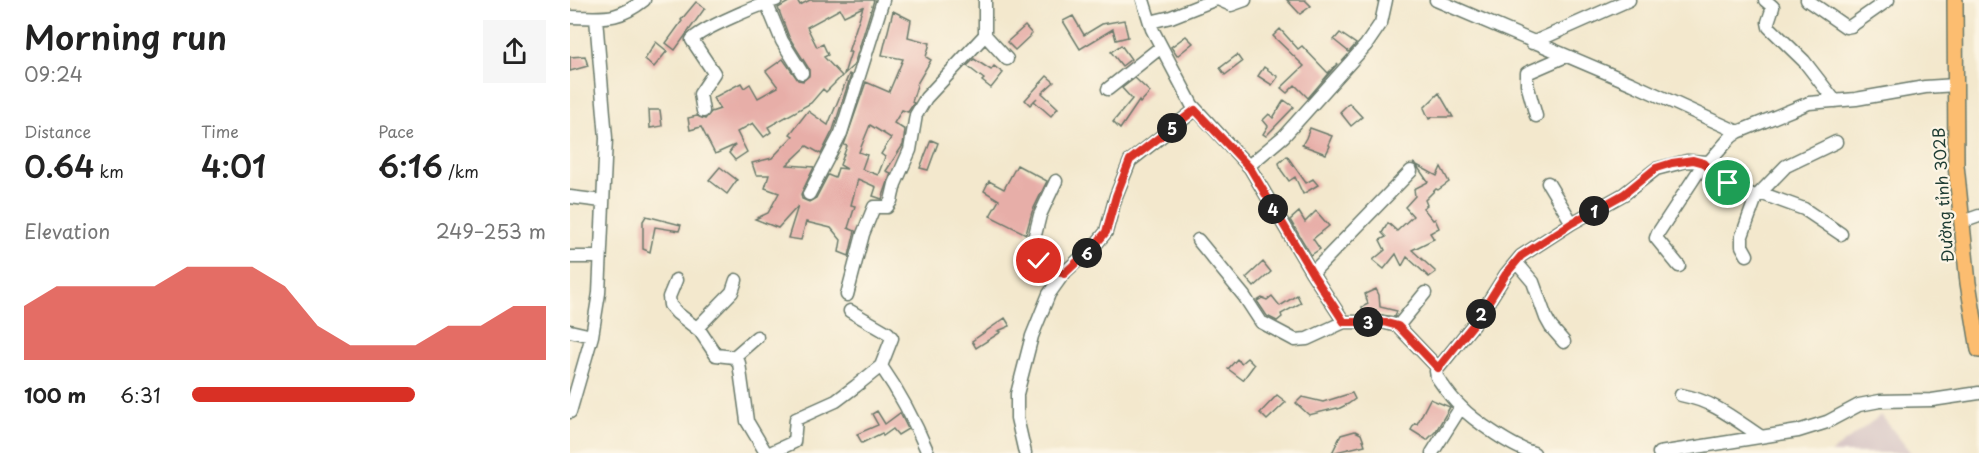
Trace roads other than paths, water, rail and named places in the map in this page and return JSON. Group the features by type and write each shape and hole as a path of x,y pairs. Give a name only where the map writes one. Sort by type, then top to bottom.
{"main road":[{"name":"Đường tỉnh 302B","path":"1955,0 1956,165 1968,283 1979,350"}],"street":[{"path":"570,17 606,18 632,9 644,0"},
{"path":"809,194 841,133 884,0"},
{"path":"985,0 985,35 1007,59"},
{"path":"1143,0 1161,47 1195,110 1250,168 1344,322"},
{"path":"1150,22 1171,17 1214,0"},
{"path":"1220,0 1231,5 1245,0"},
{"path":"1250,168 1284,136 1362,50 1381,23 1386,0"},
{"path":"1436,0 1532,43 1654,93 1738,132"},
{"path":"1532,43 1629,0"},
{"path":"1807,0 1846,27 1851,26 1888,0"},
{"path":"704,111 700,94 714,73 692,40 713,26 771,1 782,41 802,73"},
{"path":"1774,2 1768,22 1769,27 1804,61 1835,101"},
{"path":"570,412 592,336 599,293 606,138 596,18"},
{"path":"847,295 862,234 874,207 887,207 891,201 895,184 910,150 916,115 926,98 985,35"},
{"path":"1108,89 1161,47"},
{"path":"1536,116 1527,84 1527,73 1566,56"},
{"path":"1529,452 1509,442 1461,407 1437,377 1438,368 1477,320 1516,262 1572,223 1624,194 1656,168 1687,161 1704,163 1713,159 1738,132 1809,103 1956,85"},
{"path":"1025,453 1017,418 1017,394 1032,336 1049,294 1064,274 1106,232 1116,196 1130,160 1195,110"},
{"path":"1747,255 1742,246 1742,236 1758,195 1786,166 1836,142"},
{"path":"1704,163 1718,177 1758,195 1804,209 1841,234"},
{"path":"1679,266 1656,238 1704,163"},
{"path":"1312,273 1411,171"},
{"path":"1056,180 1040,215 1031,250 1039,261 1064,274"},
{"path":"1548,183 1572,223"},
{"path":"570,197 602,201"},
{"path":"1962,222 1979,216"},
{"path":"1198,240 1244,296 1261,322 1295,340 1307,339 1344,322 1383,322 1398,326 1438,368"},
{"path":"570,257 600,257"},
{"path":"1516,262 1533,282 1541,300 1545,318 1564,342"},
{"path":"676,280 669,297 670,305 676,313 697,328 716,355 737,359 741,367 747,421 768,453 794,442 796,419 836,401 881,366 892,338 888,333 850,311"},
{"path":"697,328 732,292 736,280"},
{"path":"1398,326 1425,293"},
{"path":"570,331 592,336"},
{"path":"734,357 757,337"},
{"path":"881,366 900,395 928,453"},
{"path":"1659,453 1798,431 1827,422 1859,405 1880,401 1932,400 1979,393"},
{"path":"1681,395 1712,404 1760,436"},
{"path":"1432,453 1461,407"}]}
